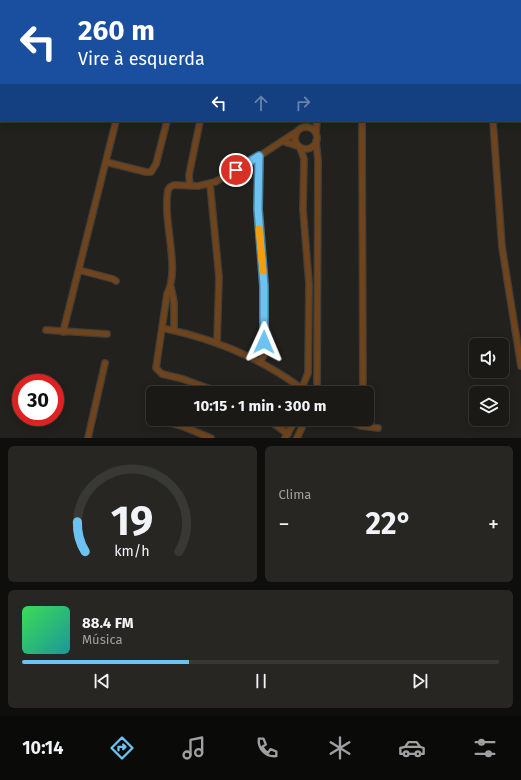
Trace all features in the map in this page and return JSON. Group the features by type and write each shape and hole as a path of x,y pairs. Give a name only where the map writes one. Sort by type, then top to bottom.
{"street":[{"path":"63,332 116,122"},
{"path":"106,162 151,172 156,164 167,122"},
{"path":"190,186 190,175 200,122"},
{"path":"174,330 174,302 171,287 171,254 168,221 168,190 170,187 174,186 210,184 247,164 296,132 308,122"},
{"path":"305,381 313,381 317,383 317,122"},
{"path":"362,122 362,386"},
{"path":"493,122 502,247 521,366"},
{"path":"303,127 312,128 316,133"},
{"path":"296,132 294,141 305,164 303,210 309,284 308,373 303,386"},
{"path":"282,141 305,150 311,148 316,142"},
{"path":"259,156 257,171 258,223 265,304 264,355 260,362"},
{"path":"247,164 257,171"},
{"path":"210,184 219,278 217,343"},
{"path":"79,270 113,278 116,281"},
{"path":"171,287 168,294 155,365 157,371 162,374 183,379 202,386"},
{"path":"162,328 174,330 217,343 260,362 295,386"},
{"path":"46,330 107,334"},
{"path":"88,438 105,363"},
{"path":"181,426 211,438"},
{"path":"275,426 286,436 292,426"},
{"path":"297,438 303,426"},
{"path":"361,426 378,428"}],"slow traffic":[{"path":"259,229 263,271"}],"route":[{"path":"236,170 259,156 257,171 258,223 265,304 264,342"}]}
